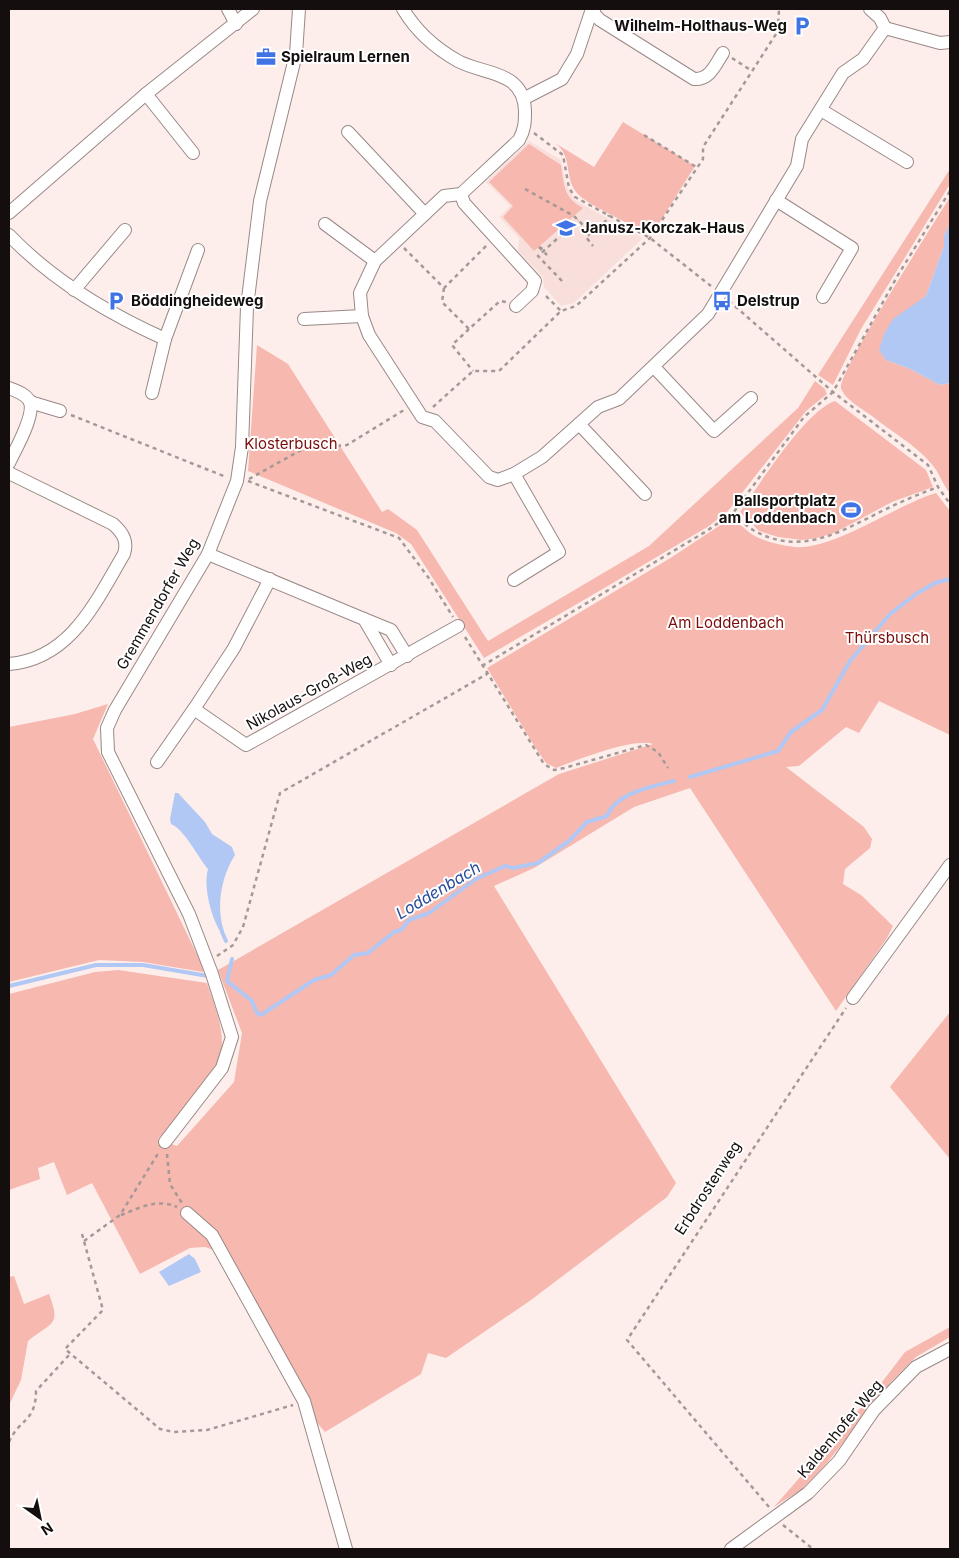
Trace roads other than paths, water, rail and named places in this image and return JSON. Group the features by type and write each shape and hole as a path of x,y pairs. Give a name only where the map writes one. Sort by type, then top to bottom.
{"street":[{"path":"228,9 236,24"},
{"path":"9,213 146,94 253,9"},
{"name":"Gremmendorfer Weg","path":"165,1142 222,1068 232,1037 189,914 108,752 107,728 115,710 208,554 241,481 247,307 260,201 296,54 299,9"},
{"path":"402,9 433,45 460,62 505,76 517,86 525,98 525,128 519,140 460,194 444,196 375,261 360,293 362,316 369,335 422,417 436,421 489,477 498,480 514,474 542,457 598,407 619,398 708,314 797,166 802,139 843,73 862,59 885,28"},
{"path":"525,98 562,79 577,54 592,9"},
{"path":"592,9 600,20 694,79 708,76 723,53"},
{"path":"870,9 880,18 885,28 940,43 950,42"},
{"path":"146,94 193,153"},
{"path":"821,110 907,162"},
{"path":"348,132 425,214"},
{"path":"460,194 464,203 535,281 532,291 516,306"},
{"path":"776,200 852,248 823,297"},
{"path":"325,224 375,261"},
{"path":"74,290 125,230"},
{"path":"9,235 32,258 74,290 118,318 165,339"},
{"path":"152,393 165,339 198,250"},
{"path":"304,319 362,316"},
{"path":"654,367 714,431 751,398"},
{"path":"9,388 22,393 30,402 60,411"},
{"path":"9,463 31,414 30,402"},
{"path":"579,424 645,494"},
{"path":"9,473 113,524 120,531 126,546 84,622 59,646 32,658 9,664"},
{"path":"514,474 559,552 514,580"},
{"path":"208,554 391,630 407,656"},
{"path":"157,762 234,648 270,579"},
{"name":"Nikolaus-Groß-Weg","path":"364,619 391,665"},
{"name":"Nikolaus-Groß-Weg","path":"194,709 246,745 458,626"},
{"path":"852,998 950,865"},
{"path":"187,1213 212,1235 304,1401 346,1549"},
{"name":"Kaldenhofer Weg","path":"731,1549 808,1493 839,1461 874,1410 916,1367 950,1349"}],"water":[{"path":"950,223 950,383 940,385 910,369 886,360 879,350 884,334 893,319 926,296 944,246 944,236"},
{"path":"175,793 178,793 205,822 212,834 232,847 235,855 226,873 221,892 220,912 224,931 221,933 214,919 207,893 208,869 186,837 171,824 170,819"},
{"path":"189,1254 195,1259 201,1272 169,1286 159,1272"}],"waterway":[{"name":"Loddenbach","path":"690,777 778,751 791,732 822,710 850,661 890,614 916,594 935,583 950,579"},
{"name":"Loddenbach","path":"232,959 227,981 252,1001 257,1013 261,1015 314,980 331,975 354,955 368,953 394,932 401,930 409,920 429,913 476,879 505,866 513,868 538,863 569,841 587,822 607,816 612,808 627,796 646,788 674,781"},
{"path":"222,932 226,941"},
{"name":"Loddenbach","path":"9,986 96,965 143,965 208,976"}],"place":[{"name":"Wilhelm-Holthaus-Weg","path":"802,26"},
{"name":"Spielraum Lernen","path":"266,57"},
{"name":"Janusz-Korczak-Haus","path":"566,228"},
{"name":"Böddingheideweg","path":"116,301"},
{"name":"Delstrup","path":"722,301"},
{"name":"Ballsportplatz am Loddenbach","path":"851,510"}],"park label":[{"name":"Klosterbusch","path":"291,444"},
{"name":"Am Loddenbach","path":"726,623"},
{"name":"Thürsbusch","path":"887,638"}]}
